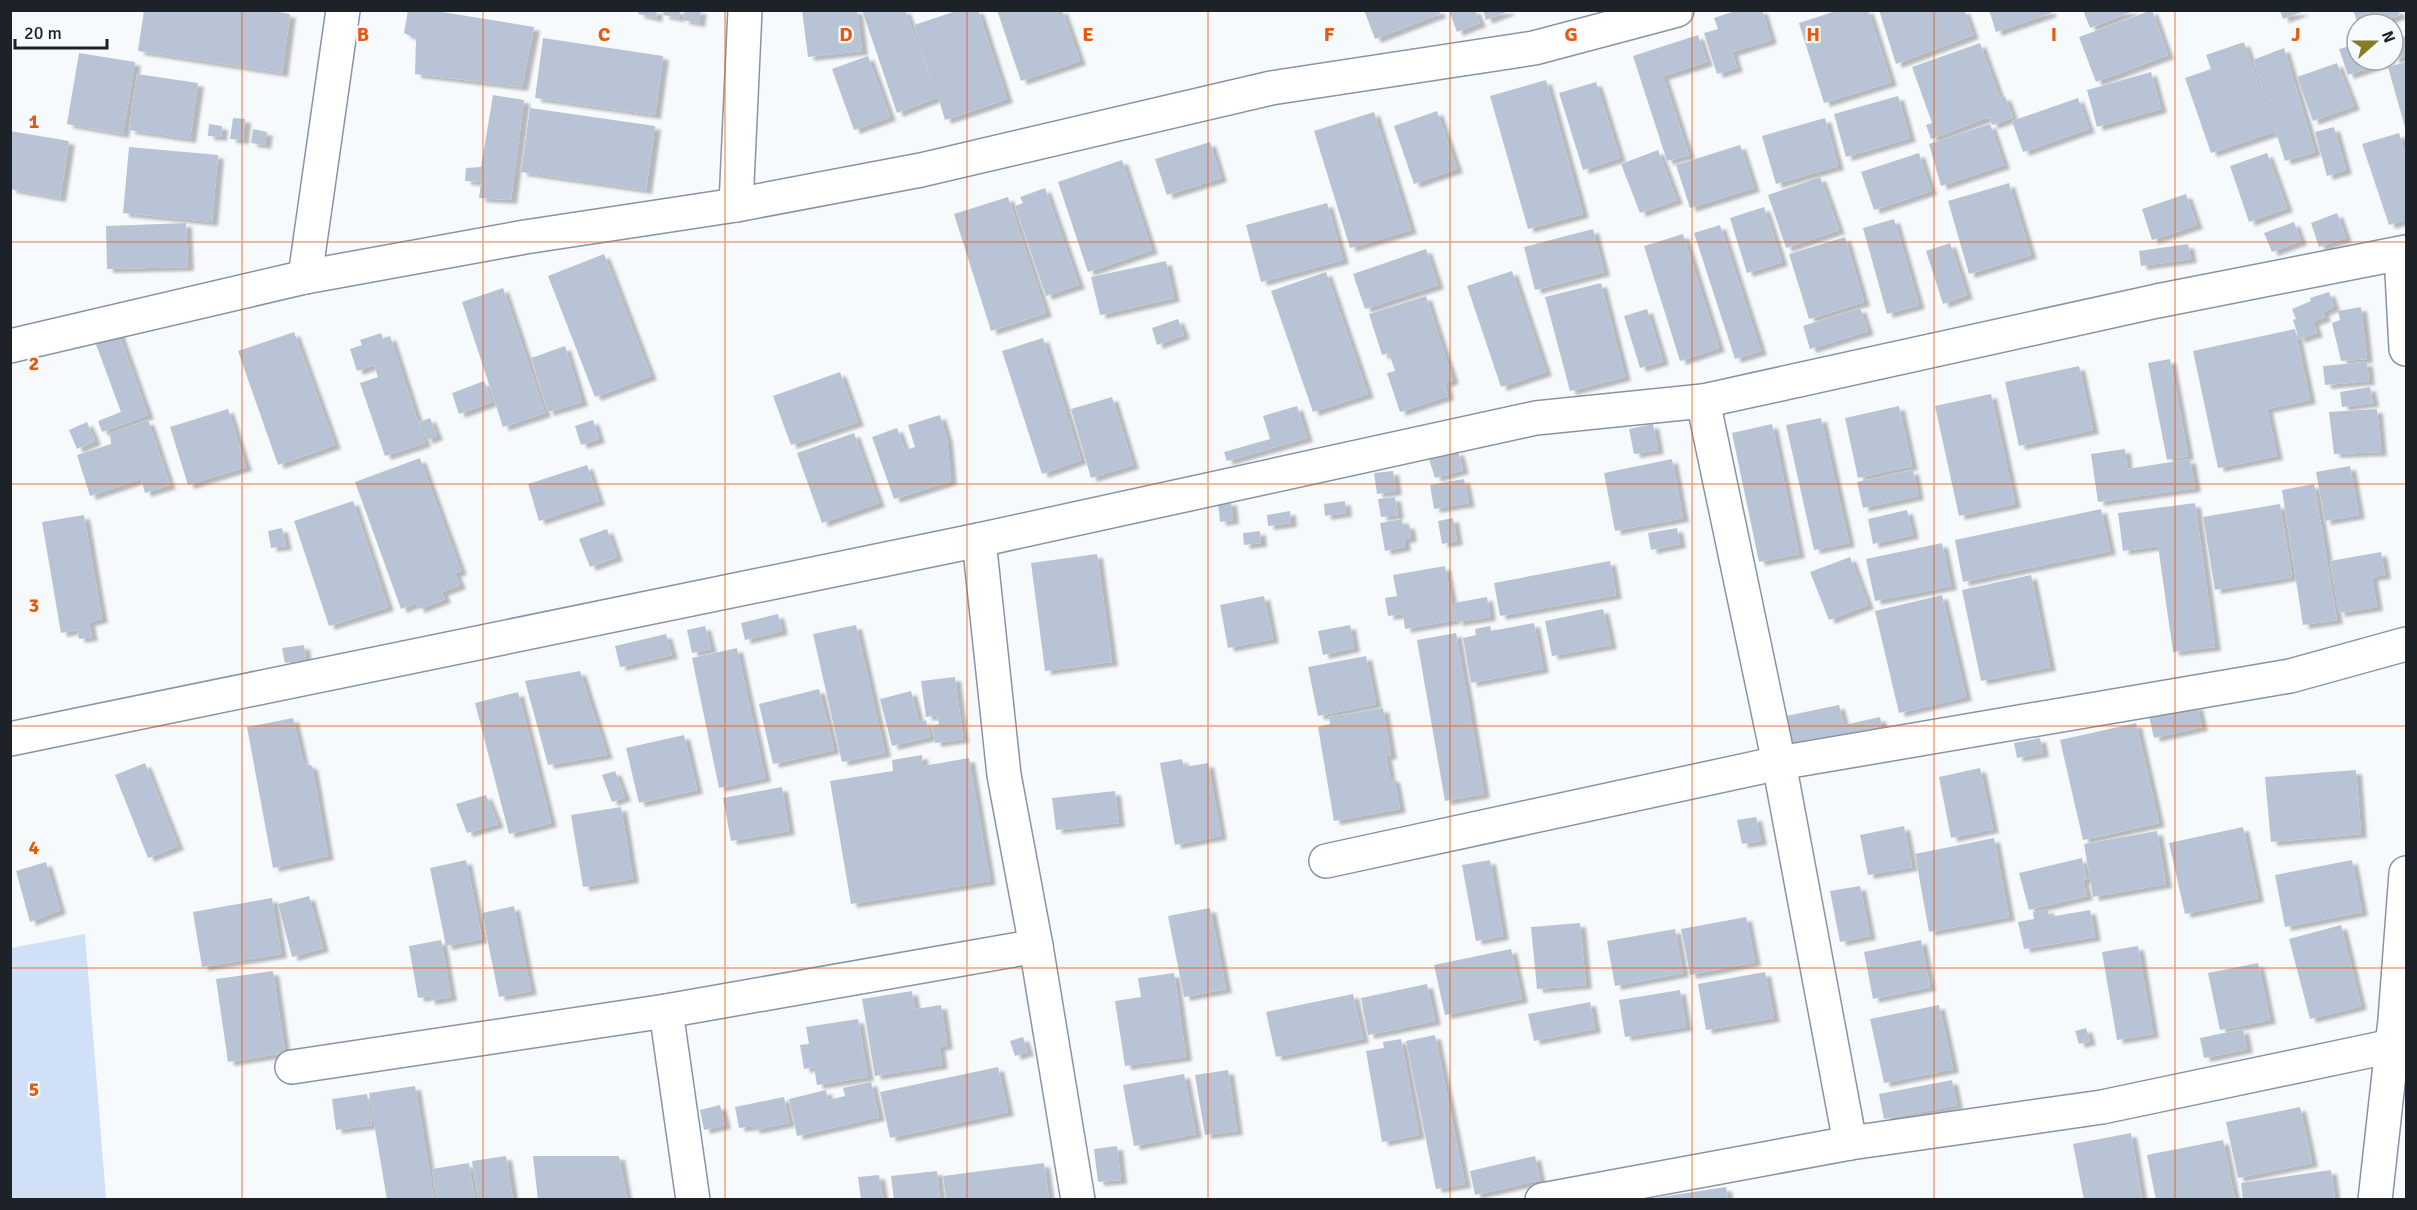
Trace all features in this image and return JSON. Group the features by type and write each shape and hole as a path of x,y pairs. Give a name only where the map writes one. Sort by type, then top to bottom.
{"street":[{"path":"305,277 343,10"},
{"path":"736,205 745,10"},
{"path":"10,346 305,277 525,237 736,205 921,170 1271,88 1534,48 1669,12"},
{"path":"10,739 979,540 1536,418 1703,401 2157,301 2404,253 2406,349"},
{"path":"1703,401 1779,763 1850,1143"},
{"path":"979,540 1004,775 1036,946 1078,1200"},
{"path":"1326,861 1779,763 2290,676 2406,644"},
{"path":"2375,1200 2398,1031 2406,873"},
{"path":"292,1067 666,1011 1036,946"},
{"path":"666,1011 693,1200"},
{"path":"1542,1200 1850,1143 2102,1107 2398,1031"}],"shaded area":[{"path":"85,934 106,1199 11,1199 11,948"}],"building":[{"path":"144,10 267,10 290,14 282,73 138,51"},
{"path":"408,10 430,10 534,27 522,87 415,74 416,39 404,33"},
{"path":"639,10 657,10 656,18 638,14"},
{"path":"664,10 681,10 679,18 663,15"},
{"path":"685,10 701,10 699,23 683,20"},
{"path":"802,10 857,10 862,51 808,57"},
{"path":"862,10 905,10 932,82 914,25 959,10 978,10 1007,99 945,120 938,97 897,113"},
{"path":"997,10 1062,10 1080,61 1021,81"},
{"path":"1364,10 1439,10 1440,14 1375,39"},
{"path":"1449,10 1475,10 1480,23 1457,32"},
{"path":"1483,10 1509,10 1509,11 1486,20"},
{"path":"1738,10 1762,10 1771,40 1732,52 1737,68 1717,74 1704,33 1718,29 1714,18"},
{"path":"1839,10 1868,10 1891,82 1824,103 1799,23"},
{"path":"1879,10 1964,10 1973,35 1896,64"},
{"path":"1989,10 2050,10 2051,13 1996,32"},
{"path":"2083,10 2133,10 2133,11 2090,28"},
{"path":"2152,10 2168,55 2096,82 2079,37"},
{"path":"2353,10 2398,10 2399,12 2354,12"},
{"path":"2280,11 2304,11 2283,19"},
{"path":"1698,35 1707,62 1663,76 1689,155 1667,161 1633,56"},
{"path":"543,38 663,56 655,115 535,98"},
{"path":"2244,42 2274,132 2211,153 2185,78 2211,69 2206,55"},
{"path":"1980,43 2000,98 2005,96 2013,118 1992,125 1989,117 1931,139 1926,125 1932,123 1912,67"},
{"path":"2345,47 2345,66 2339,49"},
{"path":"2284,48 2315,152 2285,161 2253,60"},
{"path":"79,53 135,62 123,134 67,124"},
{"path":"868,56 890,117 854,130 832,69"},
{"path":"2405,62 2406,131 2389,72 2405,72"},
{"path":"2337,63 2354,106 2313,121 2297,77"},
{"path":"2151,72 2161,109 2097,127 2087,90"},
{"path":"137,74 198,83 190,139 129,130"},
{"path":"1546,80 1583,214 1528,229 1490,96"},
{"path":"1596,82 1620,158 1583,170 1559,93"},
{"path":"493,95 524,100 511,200 479,198 481,182 465,181 466,168 481,167"},
{"path":"1898,96 1910,138 1846,157 1834,114"},
{"path":"2078,98 2089,129 2023,152 2012,121"},
{"path":"530,108 655,126 646,190 521,172"},
{"path":"1437,111 1457,169 1414,184 1394,126"},
{"path":"1374,112 1411,230 1350,248 1314,131"},
{"path":"233,118 245,119 243,140 230,139"},
{"path":"1825,118 1838,166 1776,184 1762,136"},
{"path":"209,124 222,126 221,137 208,136"},
{"path":"1990,124 2004,165 1941,186 1929,144"},
{"path":"2334,127 2346,170 2327,176 2315,132"},
{"path":"253,129 267,132 265,145 251,143"},
{"path":"10,131 69,141 60,198 10,189"},
{"path":"2399,133 2406,157 2406,220 2389,225 2362,144"},
{"path":"1210,142 1221,178 1167,195 1155,159"},
{"path":"1740,145 1754,188 1690,208 1676,165"},
{"path":"129,147 218,155 212,222 123,213"},
{"path":"1658,150 1677,200 1640,213 1621,164"},
{"path":"1919,153 1931,191 1874,210 1861,172"},
{"path":"2267,153 2287,208 2249,222 2230,166"},
{"path":"1122,160 1152,250 1088,272 1058,182"},
{"path":"1820,177 1839,230 1786,248 1768,195"},
{"path":"2009,183 2031,255 1969,274 1948,201"},
{"path":"1045,188 1079,285 1046,296 1015,206 1023,203 1020,197"},
{"path":"2186,194 2197,225 2152,240 2142,209"},
{"path":"1008,197 1046,313 991,331 954,214"},
{"path":"1327,203 1343,260 1261,282 1246,225"},
{"path":"1764,207 1782,262 1747,273 1730,218"},
{"path":"2337,213 2346,238 2319,247 2311,223"},
{"path":"1894,219 1919,305 1887,314 1863,228"},
{"path":"2294,222 2301,241 2272,252 2264,233"},
{"path":"186,223 188,267 107,269 106,226"},
{"path":"1720,225 1761,351 1735,359 1694,233"},
{"path":"1593,229 1604,272 1535,290 1524,247"},
{"path":"1683,234 1719,348 1680,361 1644,246"},
{"path":"1845,237 1864,302 1809,319 1789,254"},
{"path":"1950,243 1967,295 1943,304 1926,251"},
{"path":"2188,244 2191,259 2141,266 2139,251"},
{"path":"1426,249 1438,285 1365,309 1353,274"},
{"path":"604,254 651,376 595,397 548,276"},
{"path":"1166,261 1174,298 1100,315 1091,277"},
{"path":"1512,271 1546,372 1501,387 1467,286"},
{"path":"1326,272 1368,394 1313,412 1271,291"},
{"path":"1601,283 1625,377 1570,391 1545,297"},
{"path":"503,288 545,413 503,427 462,302"},
{"path":"2329,292 2334,307 2323,312 2325,317 2313,322 2317,333 2299,339 2292,309 2311,301 2310,298"},
{"path":"1426,296 1453,380 1445,383 1448,396 1400,412 1387,373 1395,371 1389,353 1382,355 1369,314"},
{"path":"2361,307 2367,359 2341,361 2332,323 2340,320 2338,311"},
{"path":"1860,308 1868,331 1810,349 1803,326"},
{"path":"1647,309 1663,361 1640,368 1624,316"},
{"path":"1178,319 1184,335 1157,345 1152,328"},
{"path":"2295,329 2310,400 2267,409 2277,456 2218,468 2193,351"},
{"path":"118,331 148,415 102,432 98,421 121,412 94,339"},
{"path":"294,332 335,445 278,465 238,351"},
{"path":"381,333 383,339 390,336 425,443 385,456 360,383 378,377 374,365 357,371 350,349 362,345 360,340"},
{"path":"1043,338 1081,460 1042,474 1002,351"},
{"path":"565,346 582,402 548,412 531,358"},
{"path":"2170,359 2188,456 2167,460 2148,363"},
{"path":"2367,362 2369,381 2325,385 2323,366"},
{"path":"2079,366 2093,430 2019,446 2005,382"},
{"path":"840,372 858,422 791,445 773,396"},
{"path":"484,381 492,402 459,414 452,393"},
{"path":"2370,387 2373,403 2342,407 2340,392"},
{"path":"1991,394 2015,504 1959,516 1935,406"},
{"path":"1112,397 1133,465 1091,478 1071,409"},
{"path":"1297,406 1307,438 1227,461 1224,452 1270,439 1263,416"},
{"path":"1899,406 1912,466 1858,478 1845,418"},
{"path":"228,409 246,467 188,485 170,427"},
{"path":"2377,409 2381,452 2334,454 2329,412"},
{"path":"940,415 947,439 951,481 894,499 872,437 897,428 905,450 915,447 908,425"},
{"path":"430,418 437,436 427,440 419,422"},
{"path":"1821,418 1849,543 1814,550 1786,425"},
{"path":"148,420 170,485 145,493 141,479 90,496 77,455 111,444 110,433"},
{"path":"593,420 599,439 581,445 575,426"},
{"path":"87,422 95,441 77,449 69,430"},
{"path":"1653,424 1658,450 1634,454 1629,429"},
{"path":"1772,424 1799,554 1759,562 1732,433"},
{"path":"854,433 879,503 822,523 797,453"},
{"path":"2125,449 2127,469 2190,459 2195,488 2098,502 2091,454"},
{"path":"1458,451 1463,470 1435,478 1429,459"},
{"path":"420,458 461,571 455,573 460,585 442,592 445,599 419,609 416,603 401,609 355,482"},
{"path":"1672,459 1683,518 1615,531 1604,473"},
{"path":"587,465 599,501 539,521 528,484"},
{"path":"2350,466 2359,515 2325,521 2316,472"},
{"path":"1913,470 1918,496 1863,508 1857,482"},
{"path":"1393,471 1396,491 1377,494 1374,473"},
{"path":"1464,479 1469,503 1434,509 1430,485"},
{"path":"2314,484 2337,620 2303,625 2282,490"},
{"path":"1395,497 1398,515 1381,517 1378,499"},
{"path":"353,501 388,607 329,626 294,521"},
{"path":"1231,501 1233,520 1220,522 1218,503"},
{"path":"1345,501 1346,513 1325,516 1324,504"},
{"path":"2195,503 2215,647 2173,652 2158,546 2123,551 2118,513"},
{"path":"2280,504 2292,577 2215,590 2203,517"},
{"path":"2101,509 2110,551 1963,582 1955,540"},
{"path":"1907,510 1913,535 1873,544 1868,519"},
{"path":"1290,511 1291,523 1268,526 1267,515"},
{"path":"84,515 102,619 89,622 92,637 79,639 77,630 61,633 42,522"},
{"path":"1453,518 1457,541 1442,544 1438,521"},
{"path":"1402,519 1403,525 1409,525 1411,538 1404,539 1405,547 1385,551 1380,523"},
{"path":"282,528 286,546 271,548 268,531"},
{"path":"1677,528 1680,544 1651,550 1648,533"},
{"path":"607,529 617,557 590,567 579,539"},
{"path":"1260,531 1261,543 1244,545 1243,533"},
{"path":"1942,543 1951,586 1875,601 1866,559"},
{"path":"2381,552 2385,575 2372,577 2377,607 2339,613 2330,561"},
{"path":"1097,554 1112,662 1045,671 1031,563"},
{"path":"1850,557 1868,605 1829,620 1810,572"},
{"path":"1610,561 1616,595 1500,616 1494,583"},
{"path":"1445,566 1455,620 1405,629 1403,614 1388,616 1385,598 1397,596 1393,575"},
{"path":"2031,575 2050,667 1981,681 1962,590"},
{"path":"1942,595 1966,697 1899,713 1875,611"},
{"path":"1264,596 1273,639 1228,648 1220,605"},
{"path":"1487,597 1490,617 1457,622 1454,603"},
{"path":"1603,609 1611,645 1552,656 1545,621"},
{"path":"778,614 782,631 745,640 741,623"},
{"path":"1534,623 1543,669 1471,683 1463,638 1476,635 1475,629 1490,626 1491,631"},
{"path":"856,625 885,753 842,762 813,634"},
{"path":"1350,625 1354,648 1323,655 1318,631"},
{"path":"705,626 711,649 692,653 687,630"},
{"path":"1456,633 1484,794 1445,801 1417,640"},
{"path":"666,634 672,655 620,667 615,646"},
{"path":"304,645 306,660 285,663 282,648"},
{"path":"737,648 765,778 719,788 692,658"},
{"path":"1366,656 1376,704 1318,716 1308,667"},
{"path":"580,671 607,755 548,765 525,681"},
{"path":"955,677 963,739 935,743 932,725 939,724 937,715 926,717 921,681"},
{"path":"819,689 834,750 773,764 759,704"},
{"path":"911,691 919,722 926,720 930,737 892,746 880,699"},
{"path":"518,692 551,823 509,834 475,703"},
{"path":"1839,705 1844,725 1880,717 1882,726 1788,746 1781,717"},
{"path":"2197,705 2202,727 2154,738 2149,716"},
{"path":"1383,708 1391,755 1386,756 1390,778 1394,778 1400,809 1334,821 1318,727 1330,724 1329,717"},
{"path":"293,718 303,762 312,766 328,856 273,868 247,727"},
{"path":"2136,723 2159,823 2083,840 2060,740"},
{"path":"684,735 697,790 639,803 626,748"},
{"path":"2040,738 2043,753 2017,758 2014,743"},
{"path":"922,755 923,766 969,758 990,881 851,904 830,781 893,771 892,760"},
{"path":"1182,759 1184,767 1208,763 1221,836 1175,845 1160,763"},
{"path":"145,763 178,846 148,858 115,775"},
{"path":"1980,768 1993,829 1951,838 1939,777"},
{"path":"2356,770 2361,834 2271,842 2265,777"},
{"path":"615,771 625,797 612,802 602,775"},
{"path":"782,787 789,831 731,841 723,798"},
{"path":"1115,791 1119,823 1056,830 1052,798"},
{"path":"486,795 498,824 467,833 456,804"},
{"path":"621,807 633,879 583,887 571,815"},
{"path":"1756,817 1761,841 1742,844 1737,820"},
{"path":"1904,826 1912,867 1868,875 1860,835"},
{"path":"2243,827 2258,898 2185,914 2169,843"},
{"path":"2157,831 2166,884 2093,897 2084,844"},
{"path":"1994,838 2009,917 1929,932 1915,854"},
{"path":"2082,858 2087,879 2083,880 2087,896 2029,910 2019,873"},
{"path":"466,860 482,939 446,946 430,868"},
{"path":"1490,860 1503,936 1476,941 1462,865"},
{"path":"2352,860 2362,912 2285,927 2275,875"},
{"path":"46,862 60,910 30,922 16,871"},
{"path":"1860,886 1870,936 1840,942 1830,891"},
{"path":"309,896 323,948 292,957 278,904"},
{"path":"272,898 281,954 202,967 193,912"},
{"path":"514,906 531,991 499,997 482,913"},
{"path":"1210,908 1226,989 1184,997 1168,916"},
{"path":"2048,909 2049,917 2090,910 2095,937 2024,949 2018,922 2034,919 2033,912"},
{"path":"1746,917 1755,962 1690,975 1681,929"},
{"path":"1580,923 1586,985 1537,989 1531,927"},
{"path":"2341,925 2361,1006 2310,1019 2289,939"},
{"path":"1675,929 1683,973 1615,986 1607,941"},
{"path":"441,940 451,997 429,1001 429,996 418,998 409,946"},
{"path":"1921,940 1930,987 1873,999 1864,952"},
{"path":"2138,946 2153,1034 2117,1040 2102,952"},
{"path":"1511,949 1522,999 1445,1015 1434,965"},
{"path":"2258,963 2270,1020 2220,1030 2208,973"},
{"path":"273,971 285,1053 228,1062 216,979"},
{"path":"1765,972 1774,1018 1706,1030 1698,984"},
{"path":"1174,973 1186,1057 1125,1066 1115,1001 1141,997 1138,978"},
{"path":"1427,984 1435,1021 1368,1035 1361,998"},
{"path":"1680,990 1686,1027 1625,1037 1619,1000"},
{"path":"912,991 915,1009 941,1005 947,1045 939,1047 942,1065 875,1076 862,999"},
{"path":"1353,994 1363,1039 1276,1057 1266,1012"},
{"path":"1590,1002 1595,1029 1534,1041 1528,1014"},
{"path":"1939,1005 1953,1069 1884,1083 1870,1019"},
{"path":"858,1019 868,1077 817,1085 814,1067 804,1069 800,1045 809,1044 806,1027"},
{"path":"2086,1028 2090,1041 2079,1044 2075,1031"},
{"path":"2243,1029 2247,1049 2204,1058 2200,1038"},
{"path":"1435,1035 1465,1184 1436,1189 1406,1041"},
{"path":"1023,1037 1028,1052 1015,1056 1010,1041"},
{"path":"1401,1039 1419,1135 1382,1142 1366,1051 1384,1048 1383,1042"},
{"path":"998,1067 1008,1112 890,1138 880,1092"},
{"path":"1228,1070 1237,1131 1205,1135 1195,1075"},
{"path":"1184,1074 1196,1134 1134,1146 1123,1085"},
{"path":"1952,1080 1957,1105 1884,1119 1879,1094"},
{"path":"871,1082 879,1117 797,1136 789,1099 826,1090 828,1100 845,1096 843,1088"},
{"path":"415,1086 434,1200 387,1200 369,1093"},
{"path":"367,1094 372,1125 336,1130 332,1099"},
{"path":"784,1097 789,1123 754,1130 753,1126 739,1128 735,1107"},
{"path":"720,1105 725,1125 704,1130 700,1110"},
{"path":"2300,1107 2312,1163 2238,1178 2226,1122"},
{"path":"2131,1133 2142,1199 2084,1200 2073,1144"},
{"path":"2223,1140 2235,1200 2156,1200 2147,1155"},
{"path":"1117,1146 1121,1180 1098,1182 1094,1149"},
{"path":"506,1156 513,1200 478,1200 472,1161"},
{"path":"533,1156 619,1156 627,1200 538,1200"},
{"path":"1535,1156 1540,1180 1475,1195 1470,1171"},
{"path":"469,1163 475,1200 437,1200 432,1169"},
{"path":"1044,1163 1049,1200 946,1200 943,1176"},
{"path":"2331,1170 2335,1200 2243,1200 2241,1183"},
{"path":"937,1171 940,1200 894,1200 891,1176"},
{"path":"879,1175 883,1200 861,1200 858,1177"},
{"path":"1726,1187 1728,1200 1654,1200 1654,1198"}]}
